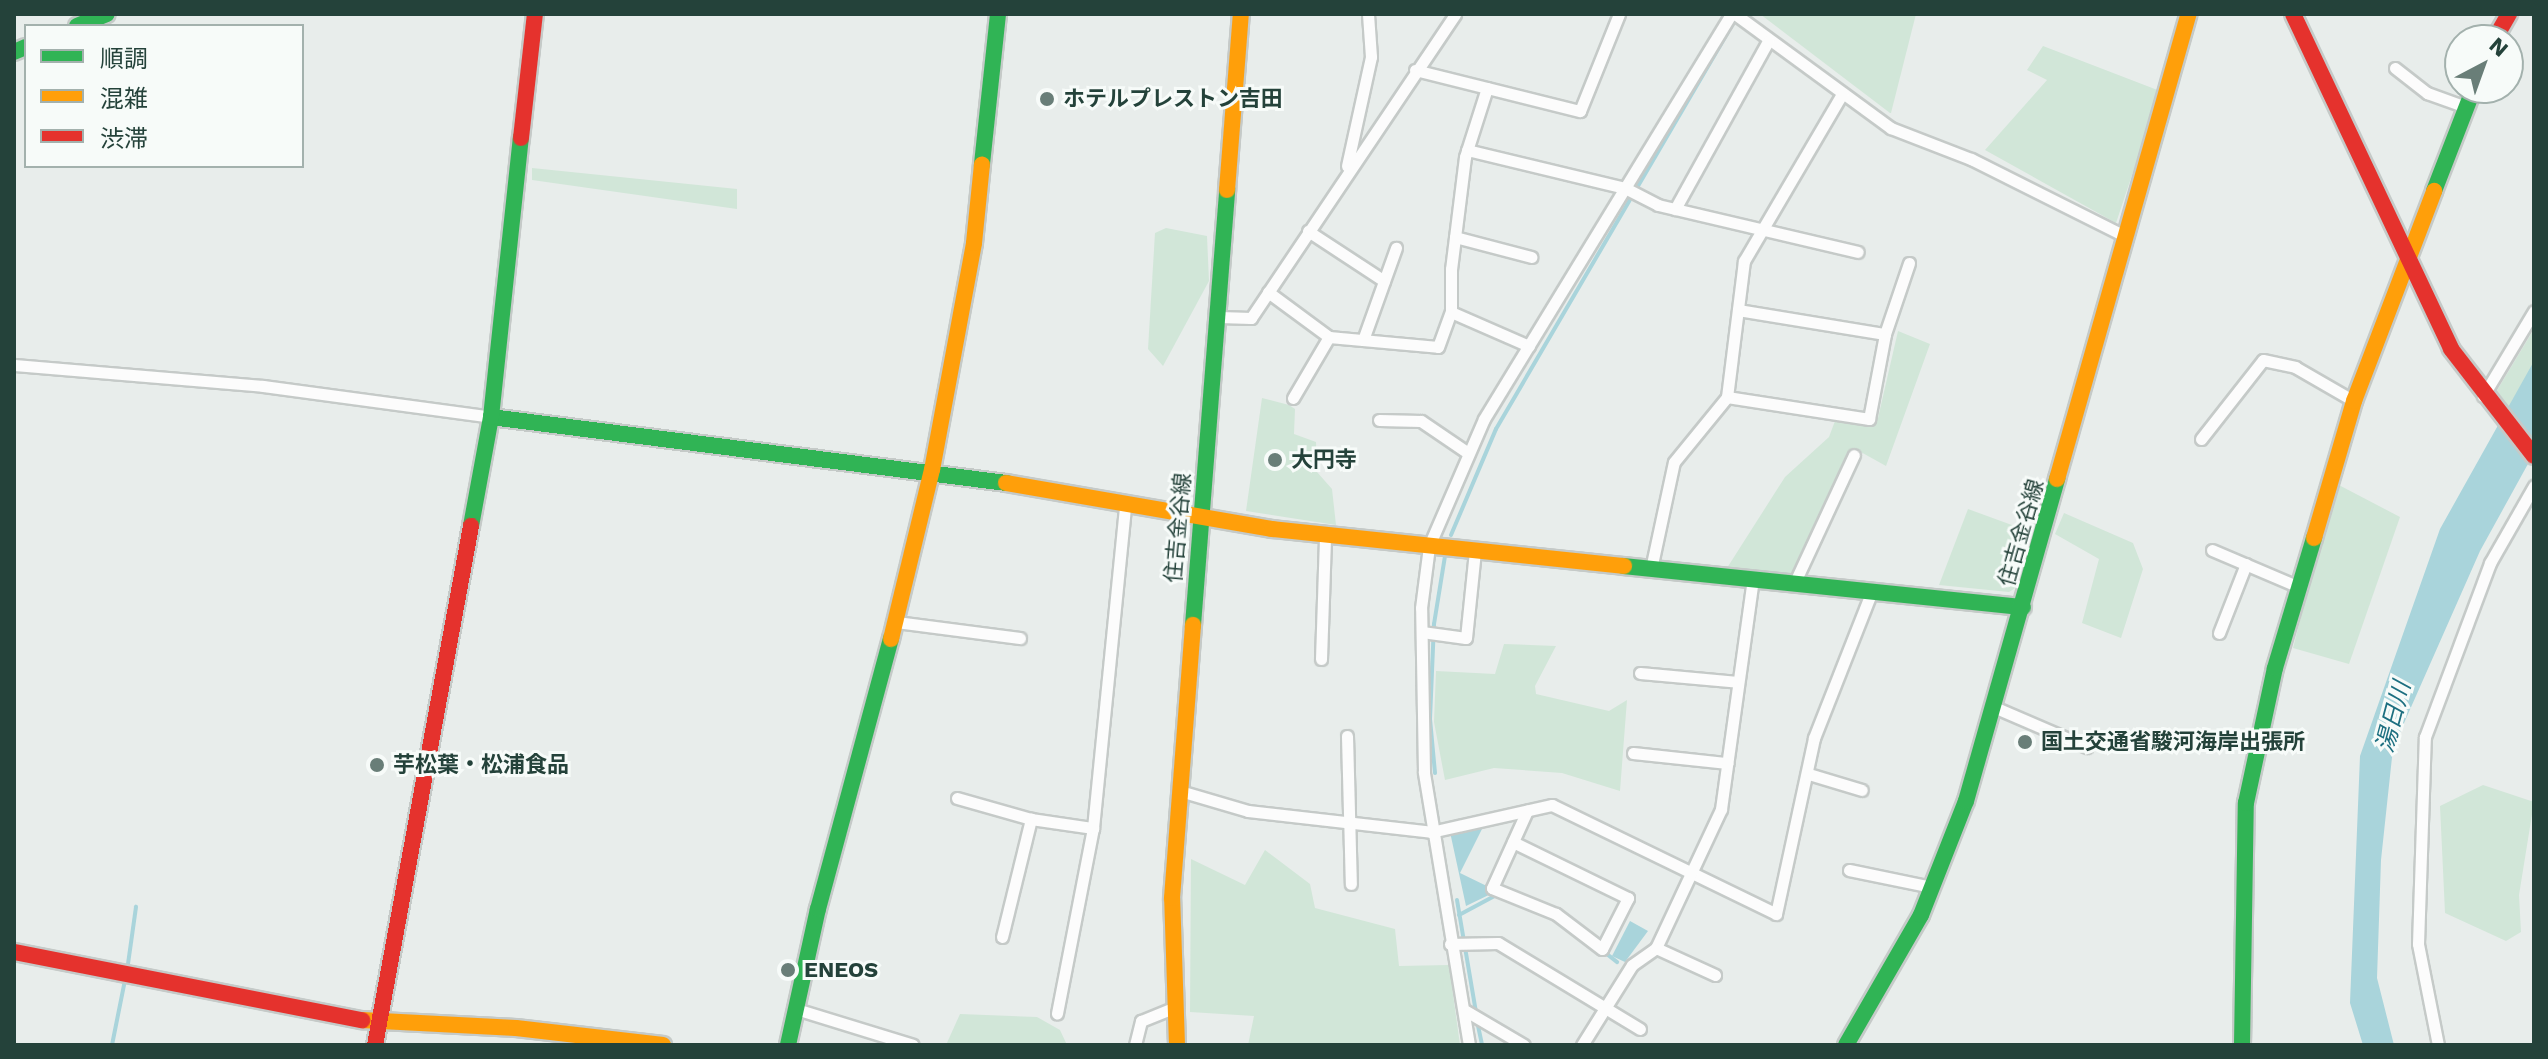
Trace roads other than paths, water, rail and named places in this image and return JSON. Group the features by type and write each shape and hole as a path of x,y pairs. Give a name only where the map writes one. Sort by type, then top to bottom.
{"main road":[{"path":"82,24 107,14"},
{"path":"375,1045 491,417 535,14"},
{"path":"788,1045 818,909 896,622 932,470 974,243 998,14"},
{"name":"住吉金谷線","path":"1177,1045 1172,898 1241,14"},
{"name":"住吉金谷線","path":"1846,1045 1932,887 1966,801 2189,14"},
{"path":"2293,14 2451,349 2486,400 2534,456"},
{"path":"2242,1045 2246,803 2297,586 2354,401 2467,104"},
{"path":"491,417 932,470 1125,506 1325,536 2023,607"},
{"path":"14,952 378,1023 516,1028 663,1045"}],"street":[{"path":"1346,171 1371,57 1368,14"},
{"path":"1219,317 1251,318 1346,171 1455,14"},
{"path":"1415,70 1580,111 1619,14"},
{"path":"1469,1045 1466,1011 1431,832 1420,689 1428,633 1429,546 1468,453 1529,346 1733,14 1891,128 1971,159 2127,237"},
{"path":"1675,209 1768,41"},
{"path":"2395,68 2427,93 2466,107"},
{"path":"1268,292 1329,337 1438,347 1451,312 1455,237 1467,150 1487,88"},
{"path":"1651,569 1674,462 1727,397 1744,261 1760,227 1842,94"},
{"path":"1467,150 1626,188 1675,209 1858,252"},
{"path":"1308,231 1384,281"},
{"path":"1455,237 1531,257"},
{"path":"1363,340 1396,248"},
{"path":"1727,397 1869,419 1885,334 1909,263"},
{"path":"1738,310 1885,334"},
{"path":"2486,400 2534,311"},
{"path":"1451,312 1529,346"},
{"path":"1293,398 1329,337"},
{"path":"2201,439 2263,360 2295,367 2354,401"},
{"path":"14,365 263,386 491,417"},
{"path":"1379,420 1421,421 1468,453"},
{"path":"1794,584 1854,455"},
{"path":"2438,1045 2418,944 2425,737 2490,563 2534,486"},
{"path":"1057,1014 1093,828 1125,506"},
{"path":"1321,659 1325,536"},
{"path":"2212,550 2297,586"},
{"path":"1428,633 1466,638 1475,551"},
{"path":"2219,633 2246,564"},
{"path":"1582,1045 1632,965 1656,948 1721,809 1753,579"},
{"path":"1180,791 1248,811 1347,819 1431,832 1552,805 1776,914 1829,692 1872,591"},
{"path":"896,622 1020,638"},
{"path":"1640,673 1738,682"},
{"path":"1994,707 2087,747"},
{"path":"1347,736 1351,884"},
{"path":"1633,753 1727,763"},
{"path":"1809,774 1862,790"},
{"path":"957,798 1031,819 1093,828"},
{"path":"1513,842 1628,898 1602,949 1556,914 1492,888 1527,811"},
{"path":"1002,937 1031,819"},
{"path":"1849,870 1932,887"},
{"path":"1452,944 1498,943 1640,1029"},
{"path":"1656,948 1715,975"},
{"path":"1135,1045 1141,1021 1174,1008"},
{"path":"796,1009 913,1045"},
{"path":"1466,1011 1524,1045"}],"water":[{"name":"湯日川","path":"2534,361 2534,453 2480,551 2393,748 2381,860 2377,978 2394,1045 2363,1045 2350,1003 2360,756 2440,529"},
{"path":"1484,825 1460,873 1497,891 1466,906 1450,832"},
{"path":"1630,921 1648,931 1625,962 1612,956"}],"waterway":[{"path":"1451,535 1496,429 1736,19"},
{"path":"1435,773 1430,719 1434,624 1445,556"},
{"path":"1459,915 1498,894"},
{"path":"1457,900 1476,1012"},
{"path":"127,971 136,907"},
{"path":"1603,951 1617,962"},
{"path":"112,1045 125,980"},
{"path":"1477,1021 1482,1045"}],"place":[{"name":"ホテルプレストン吉田","path":"1047,99"},
{"name":"大円寺","path":"1275,460"},
{"name":"国土交通省駿河海岸出張所","path":"2025,742"},
{"name":"芋松葉・松浦食品","path":"377,765"},
{"name":"ENEOS","path":"788,970"}]}
